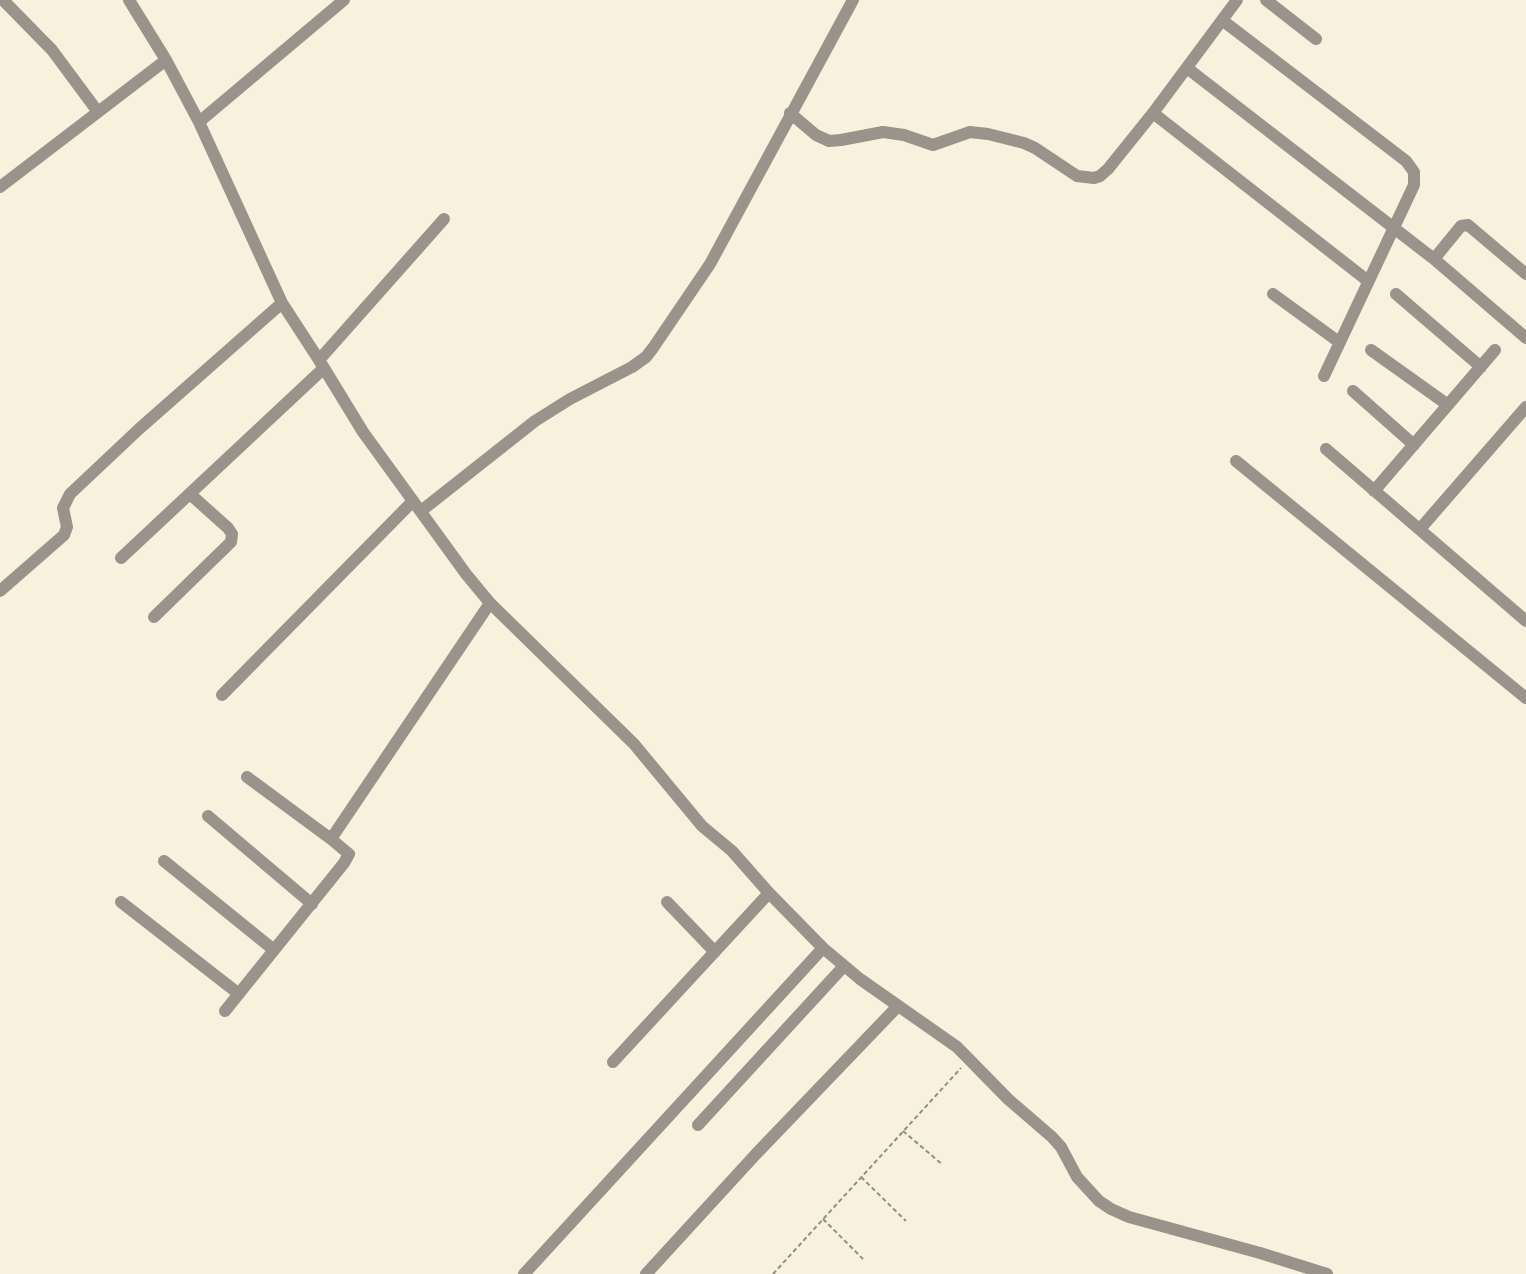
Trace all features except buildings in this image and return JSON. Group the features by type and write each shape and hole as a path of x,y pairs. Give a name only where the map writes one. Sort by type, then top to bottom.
{"street":[{"path":"3,0 52,50 98,112"},
{"path":"129,0 166,60 199,122 282,303 363,432 466,574 490,603 634,744 702,826 732,851 769,893 824,948 844,966 898,1006 945,1037 1008,1099 1052,1137 1086,1189 1111,1209 1129,1217 1327,1274"},
{"path":"199,122 344,0"},
{"path":"222,695 417,506 536,421 570,399 632,367 646,357 710,264 853,0"},
{"path":"790,113 816,135 829,141 883,132 904,135 933,145 970,132 988,134 1029,145 1077,176 1086,178 1100,176 1153,113 1237,0"},
{"path":"1266,0 1316,39"},
{"path":"1222,20 1412,167 1414,184 1324,376"},
{"path":"0,187 166,60"},
{"path":"1186,68 1434,259 1526,338"},
{"path":"1153,113 1368,281"},
{"path":"121,558 190,494 322,364 444,219"},
{"path":"1434,259 1461,226 1468,225 1526,274"},
{"path":"1273,294 1340,342"},
{"path":"1396,294 1481,367"},
{"path":"0,591 64,535 67,527 63,508 70,494 139,429 282,303"},
{"path":"1371,350 1448,405"},
{"path":"1374,491 1495,350"},
{"path":"1353,391 1414,445"},
{"path":"1420,530 1526,407"},
{"path":"1326,449 1526,621"},
{"path":"1236,461 1526,698"},
{"path":"154,617 231,542 232,534 228,528 190,494"},
{"path":"331,839 490,603"},
{"path":"225,1011 312,904 349,854 247,777"},
{"path":"208,816 312,904"},
{"path":"164,861 274,950"},
{"path":"613,1062 769,893"},
{"path":"121,902 238,994"},
{"path":"667,902 715,952"},
{"path":"524,1274 824,948"},
{"path":"698,1125 844,966"},
{"path":"646,1274 756,1154 898,1006"}],"path":[{"path":"773,1274 969,1059"},
{"path":"903,1131 943,1165"},
{"path":"861,1177 906,1221"},
{"path":"823,1219 863,1259"}]}
